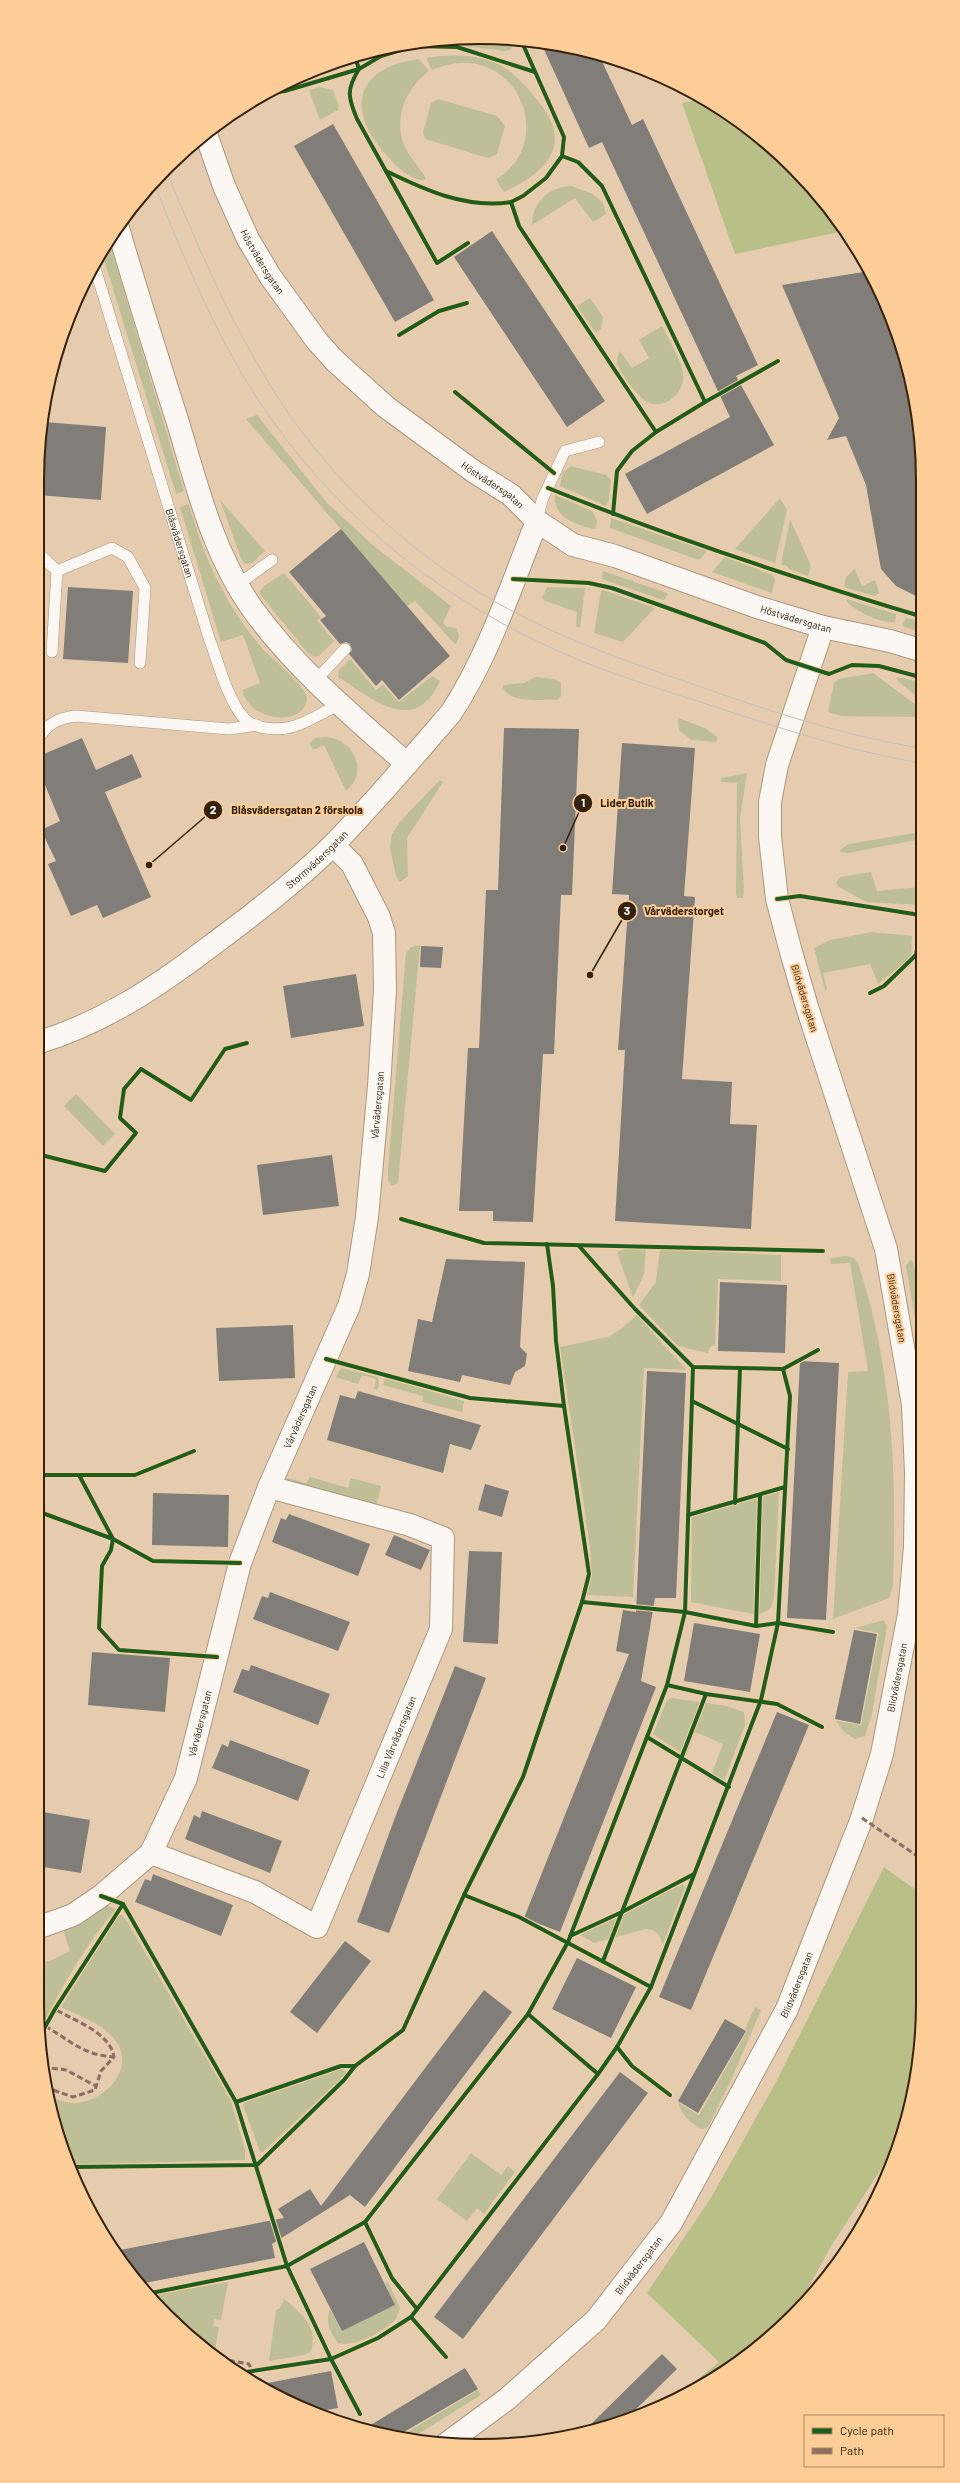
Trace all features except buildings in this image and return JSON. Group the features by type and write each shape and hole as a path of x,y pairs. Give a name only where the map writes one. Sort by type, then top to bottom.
{"street":[{"name":"Höstvädersgatan","path":"208,140 224,186 248,238 270,276 317,341 353,377 396,416 511,495 537,521 573,545 615,556 757,607 823,626 890,641 916,649"},
{"path":"120,234 199,498 216,542 237,585 253,610 273,635 315,681 407,764"},
{"name":"Stormvädersgatan","path":"44,1041 59,1037 118,1010 167,979 254,913 333,845 407,764 451,713 462,696 484,652 537,521"},
{"name":"Blidvädersgatan","path":"823,626 777,765 770,802 770,837 777,899 808,1010 886,1249 913,1405 916,1439"},
{"name":"Vårvädersgatan","path":"44,1926 74,1915 101,1896 151,1853 186,1778 240,1563 269,1487 349,1306 358,1274 367,1217 385,990 384,933 379,917 352,864 333,845"},
{"name":"Lilla Vårvädersgatan","path":"151,1853 255,1892 317,1927 441,1629 443,1538 397,1521 269,1487"},
{"name":"Blidvädersgatan","path":"454,2438 507,2399 560,2354 596,2320 629,2281 672,2223 787,2009 862,1818 882,1754 909,1614 916,1528"}],"lane":[{"name":"Blåsvädersgatan","path":"96,273 209,638 240,712 249,722 256,725"},
{"path":"537,521 542,500 564,451 599,442"},
{"path":"57,571 112,548 128,557 145,588 140,663"},
{"path":"44,559 57,571"},
{"path":"237,585 272,560"},
{"path":"52,652 57,571"},
{"path":"315,681 345,649"},
{"path":"44,732 51,722 62,718 76,716 229,729 256,725 272,728 296,726 339,704"}],"green space":[{"path":"480,44 513,45 511,49 506,51 464,46 463,45"},
{"path":"438,56 469,56 491,61 503,67 521,82 546,111 553,126 555,139 552,152 546,163 521,183 504,192 496,179 512,166 522,149 526,130 524,111 517,94 505,79 489,68 463,63 432,70 426,58"},
{"path":"419,59 429,71 413,87 408,96 401,115 400,126 405,147 426,178 425,180 420,180 410,176 401,170 390,159 376,142 367,126 362,110 362,96 368,83 379,73 396,64"},
{"path":"320,87 333,90 339,106 338,110 320,120 309,90"},
{"path":"438,99 497,116 505,126 497,154 488,158 425,139 423,132 431,103"},
{"path":"695,100 698,102 722,117 767,152 808,193 839,232 735,254 682,103"},
{"path":"571,186 593,194 603,203 606,214 593,222 575,198 532,225 535,209 543,197 556,189"},
{"path":"111,248 184,491 176,494 104,259"},
{"path":"590,298 603,317 601,329 596,333 577,306"},
{"path":"662,326 680,362 683,381 678,393 673,398 661,404 654,404 643,400 621,372 617,360 620,351 632,368 649,358 639,340"},
{"path":"257,415 327,503 374,546 451,606 443,623 447,627 457,628 459,637 456,645 415,601 407,606 246,419"},
{"path":"571,466 606,475 611,480 609,500 606,506 560,486 563,472"},
{"path":"555,495 592,511 597,521 595,529 574,523 562,515 555,503"},
{"path":"780,498 787,510 775,563 735,549"},
{"path":"220,500 265,551 252,563 245,564 241,558"},
{"path":"189,504 201,543 227,599 250,633 263,649 295,680 305,693 307,698 304,707 298,714 288,717 266,715 255,709 247,701 242,690 260,683 243,635 221,642 180,507"},
{"path":"611,518 707,551 699,560 610,528"},
{"path":"790,519 811,566 808,576 789,569 787,566 781,564"},
{"path":"725,557 773,575 775,580 772,593 712,572"},
{"path":"855,569 862,586 875,580 879,593 875,596 844,587 846,577"},
{"path":"603,571 667,593 668,595 664,600 602,579"},
{"path":"284,573 321,617 317,620 334,641 319,656 314,657 307,652 259,593 264,586"},
{"path":"547,587 585,588 580,628 576,627 577,612 543,600 542,598"},
{"path":"603,590 655,608 623,642 594,633 601,591"},
{"path":"846,599 896,614 895,622 884,621 868,616 854,608"},
{"path":"906,618 916,620 916,631 902,626"},
{"path":"350,659 376,690 383,685 399,702 432,676 440,681 430,698 418,707 406,710 393,708 379,703 338,677 339,670"},
{"path":"873,673 916,705 915,717 842,716 828,712 834,683 838,679"},
{"path":"535,677 555,679 561,683 561,696 557,700 527,700 520,699 507,693 503,688 503,685 524,683"},
{"path":"898,677 916,681 916,696 898,681 896,678"},
{"path":"678,718 705,728 717,737 717,742 691,740 679,730"},
{"path":"325,737 335,739 343,743 350,749 355,757 357,774 353,783 346,791 324,745 313,750 309,743 316,738"},
{"path":"747,773 740,818 744,892 743,898 737,898 737,783 721,782 722,778"},
{"path":"440,780 443,782 407,838 408,876 400,882 396,876 390,848 392,834 403,818"},
{"path":"914,833 916,840 848,853 841,852 840,850 849,844"},
{"path":"871,872 877,891 916,887 916,905 866,902 839,887 836,883 840,877"},
{"path":"872,932 912,936 911,957 878,984 870,964 823,973 827,989 825,990 814,948 830,940"},
{"path":"420,945 398,1183 392,1186 388,1180 388,1170 406,953 411,947"},
{"path":"76,1094 115,1134 103,1146 64,1106"},
{"path":"627,1248 646,1249 644,1274 633,1298 617,1252"},
{"path":"660,1249 781,1255 781,1281 718,1279 715,1345 710,1347 708,1353 678,1346 639,1305 656,1282"},
{"path":"846,1256 854,1258 858,1263 870,1303 886,1382 893,1463 893,1585 889,1598 833,1619 848,1372 868,1371 850,1263 830,1264 831,1258"},
{"path":"910,1260 913,1261 916,1274 916,1324 906,1266"},
{"path":"637,1315 686,1370 644,1368 633,1597 586,1595 591,1562 590,1547 560,1347 608,1337 621,1329"},
{"path":"341,1368 378,1377 379,1386 377,1390 374,1389 376,1379 362,1375 358,1384 336,1377"},
{"path":"385,1378 464,1401 462,1412 422,1402 423,1396 383,1385"},
{"path":"310,1477 348,1488 351,1478 381,1486 376,1507 286,1480 288,1478 306,1483"},
{"path":"779,1490 774,1599 770,1609 758,1615 691,1602 692,1510"},
{"path":"884,1620 887,1626 872,1714 865,1736 855,1739 845,1733 836,1721 861,1725 879,1633 855,1628"},
{"path":"671,1698 727,1706 744,1712 745,1725 724,1781 712,1773 723,1744 695,1732 686,1756 653,1734 667,1700"},
{"path":"884,1867 916,1890 916,2003 912,2060 908,2088 901,2116 887,2160 830,2248 806,2292 767,2331 745,2349 722,2366 691,2384 719,2362 647,2293 712,2196 776,2082"},
{"path":"683,1884 685,1887 663,1944 657,1933 653,1930 646,1929 594,1943 580,1935 580,1930"},
{"path":"106,1905 116,1909 84,1952 45,2021 44,1962 70,1951 63,1929"},
{"path":"119,1914 122,1915 231,2101 245,2150 245,2160 75,2165 67,2143 54,2098 69,2103 76,2103 96,2097 112,2084 118,2075 122,2066 122,2056 119,2046 114,2039 101,2027 61,2007"},
{"path":"755,2007 761,2010 732,2078 708,2127 702,2129 687,2118 681,2111 678,2102 699,2115 747,2031 745,2029"},
{"path":"342,2069 347,2072 344,2076 263,2152 260,2152 243,2105 246,2102"},
{"path":"471,2153 501,2175 508,2166 515,2172 484,2214 477,2208 467,2221 437,2199"},
{"path":"228,2282 221,2320 214,2319 213,2326 219,2327 215,2349 193,2331 156,2295"},
{"path":"388,2282 400,2308 396,2319 384,2329 361,2341 345,2344 338,2343 329,2327 328,2318 330,2309 342,2331 395,2305 385,2283"},
{"path":"284,2299 302,2315 307,2322 313,2336 313,2344 310,2352 304,2355 269,2361 276,2310 280,2308"},
{"path":"478,2390 481,2395 418,2434 406,2433"}],"tram line":[{"path":"168,176 199,248 236,325 264,375 287,411 313,446 342,480 372,511 405,540 440,567 476,591 535,623 577,642 621,659 744,702 831,729 890,743 916,747"},
{"path":"156,189 176,238 212,318 255,395 283,435 314,473 347,508 382,541 420,571 460,598 502,623 545,645 600,668 656,688 806,736 891,758 916,762"}],"marked path":[{"path":"862,1818 916,1855"},
{"path":"52,2090 73,2097 95,2090 101,2071 114,2057 111,2048 99,2034 55,2009"},
{"path":"45,2026 85,2050 103,2056 114,2057"},
{"path":"49,2068 66,2070 96,2086"},
{"path":"231,2361 249,2364 252,2371"}],"cycle path":[{"path":"437,47 457,47 535,72"},
{"path":"511,202 523,196 546,178 562,156 564,137 524,47"},
{"path":"282,91 359,69 381,56 390,53"},
{"path":"357,62 359,69 350,88 350,99 357,119 437,263 468,243"},
{"path":"562,156 578,162 602,186 705,402 778,361"},
{"path":"386,171 431,191 462,200 478,203 511,202 519,226 656,432 705,402"},
{"path":"399,335 439,311 467,303"},
{"path":"455,392 554,473"},
{"path":"613,514 617,471 632,451 656,432"},
{"path":"548,488 639,523 732,556 916,615"},
{"path":"513,579 589,583 612,588 765,643 786,660 829,674 852,665 879,666 916,676"},
{"path":"777,899 800,896 916,914"},
{"path":"870,993 884,986 916,955"},
{"path":"44,1156 105,1171 136,1133 120,1118 124,1089 141,1069 191,1100 225,1049 247,1043"},
{"path":"401,1219 484,1243 823,1251"},
{"path":"76,2167 257,2165 344,2080 355,2066 403,2030 464,1895 523,1777 582,1602 589,1574 564,1406 556,1341 553,1286 547,1244"},
{"path":"579,1246 635,1309 693,1367 783,1369 818,1350"},
{"path":"326,1359 470,1398 564,1406"},
{"path":"154,2292 287,2266 365,2222 528,2014 568,1942 667,1685 685,1612 693,1367"},
{"path":"735,1503 740,1368"},
{"path":"247,2372 331,2359 378,2338 411,2317 598,2074 617,2047 651,1987 761,1700 778,1623 790,1396 783,1369"},
{"path":"692,1401 788,1449"},
{"path":"44,1475 135,1475 194,1451"},
{"path":"79,1475 113,1539 111,1550 102,1566 99,1628 119,1650 217,1657"},
{"path":"688,1515 785,1487"},
{"path":"756,1626 760,1495"},
{"path":"44,1514 113,1539 153,1561 240,1563"},
{"path":"582,1602 685,1612 756,1626 778,1623 833,1632"},
{"path":"667,1685 706,1694 777,1704 822,1727"},
{"path":"603,1961 706,1694"},
{"path":"647,1737 729,1787"},
{"path":"570,1936 622,1912 694,1874"},
{"path":"464,1895 519,1917 651,1987"},
{"path":"101,1896 123,1904 236,2102 287,2266 331,2359 360,2414"},
{"path":"45,2027 55,2009 123,1904"},
{"path":"528,2014 598,2074"},
{"path":"617,2047 632,2066 670,2095"},
{"path":"236,2102 341,2066 355,2066"},
{"path":"365,2222 392,2278 417,2309"},
{"path":"411,2317 446,2357"}],"place":[{"name":"Lider Butik","path":"563,848"},
{"name":"Blåsvädersgatan 2 förskola","path":"149,865"},
{"name":"Vårväderstorget","path":"590,975"}]}
